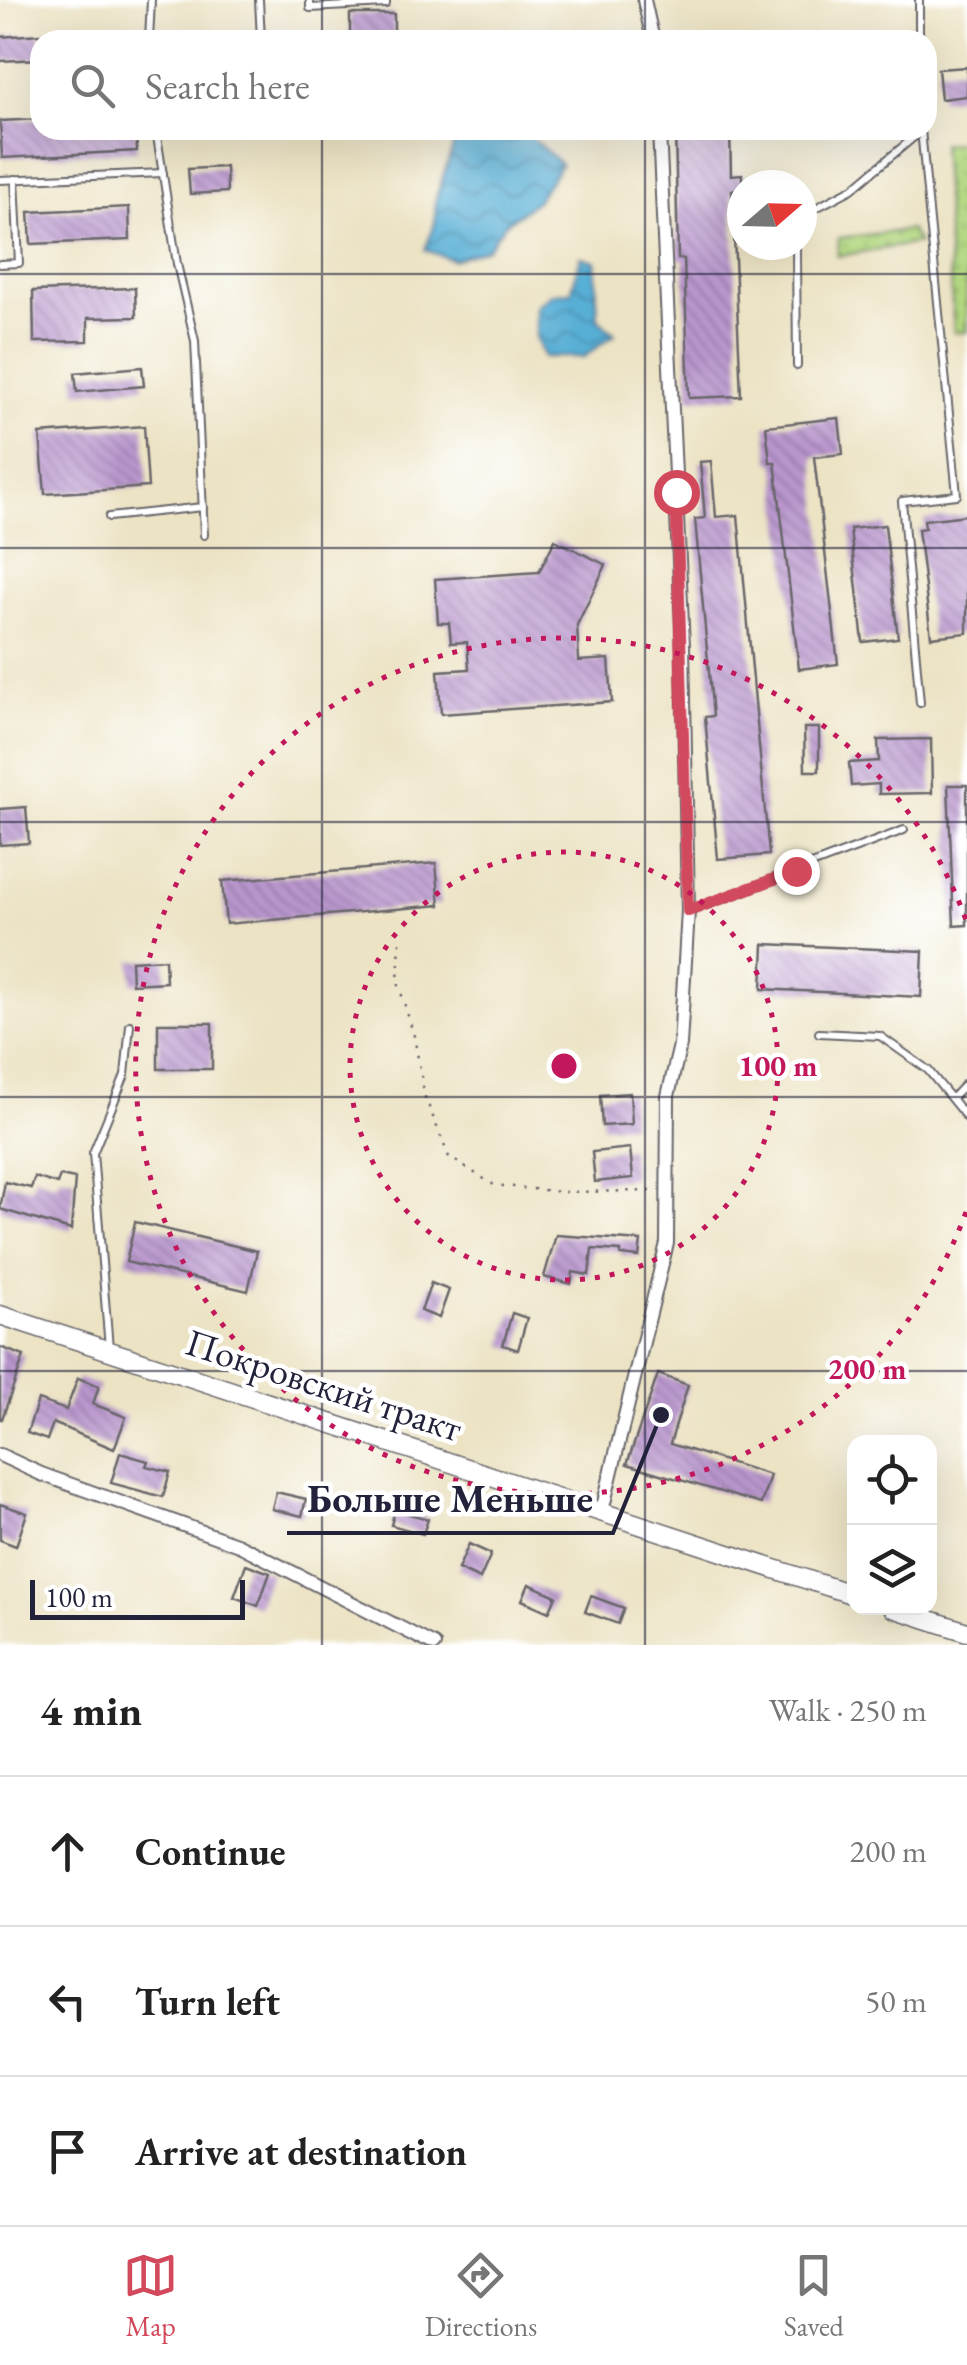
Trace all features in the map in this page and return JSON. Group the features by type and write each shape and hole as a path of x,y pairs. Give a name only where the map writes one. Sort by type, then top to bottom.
{"main road":[{"name":"Покровский тракт","path":"0,1315 847,1593"},
{"path":"915,1615 967,1632"}],"street":[{"path":"644,0 652,30"},
{"path":"602,1511 668,1243 668,1096 680,1046 688,911 683,646 659,140"},
{"path":"0,1455 41,1474 239,1546 434,1645"}],"lane":[{"path":"149,30 151,0"},
{"path":"259,0 260,30"},
{"path":"310,0 310,8 386,4 386,0"},
{"path":"919,0 919,30"},
{"path":"157,140 176,264 196,341 204,534"},
{"path":"817,206 852,189 909,140"},
{"path":"920,702 902,501 957,496 922,140"},
{"path":"0,180 162,173"},
{"path":"0,264 19,263 15,179"},
{"path":"796,260 797,366"},
{"path":"109,517 203,507"},
{"path":"688,911 904,830"},
{"path":"109,1350 93,1152 125,1075 130,1026"},
{"path":"819,1033 880,1036 928,1070 967,1118"},
{"path":"952,1098 967,1082"}],"path":[{"path":"400,942 398,982 414,1036 424,1096 449,1157 494,1185 562,1192 669,1190"}],"green space":[{"path":"967,142 967,332 954,332 941,144"},
{"path":"910,230 918,243 837,256 839,238"}],"water":[{"path":"455,140 534,140 561,164 536,201 504,225 488,248 453,260 425,250 435,223 436,198"},
{"path":"581,257 595,261 598,319 615,334 584,357 544,357 536,339 536,306 553,293 571,292"}],"building":[{"path":"350,14 394,14 394,30 350,30"},
{"path":"30,35 30,60 0,61 0,37"},
{"path":"967,67 967,96 941,99 938,69"},
{"path":"30,120 30,140 136,140 137,151 2,158 0,121"},
{"path":"675,140 730,140 727,260 735,260 741,396 689,398 684,259 678,259"},
{"path":"226,167 227,192 190,194 188,169"},
{"path":"129,207 130,240 31,244 29,212"},
{"path":"135,288 136,317 88,318 88,341 34,342 33,291"},
{"path":"142,367 144,386 77,392 75,373"},
{"path":"839,418 843,454 814,457 838,664 799,669 775,462 770,462 766,426"},
{"path":"144,426 148,487 45,494 40,434"},
{"path":"711,461 716,517 738,515 769,855 718,859 705,717 713,716 695,519 705,518 700,462"},
{"path":"967,515 967,633 931,637 918,529 925,528 924,520"},
{"path":"885,525 898,638 863,642 850,529"},
{"path":"555,540 606,565 577,625 579,661 609,659 612,702 441,714 438,671 469,669 467,642 451,643 449,623 438,623 435,579 539,572"},
{"path":"804,728 819,728 819,771 805,771"},
{"path":"931,739 932,793 879,794 879,784 851,786 849,763 879,761 878,740"},
{"path":"948,785 967,785 967,925 954,926"},
{"path":"26,807 29,843 0,845 0,809"},
{"path":"436,863 440,905 226,924 222,881"},
{"path":"764,944 923,951 921,997 762,989"},
{"path":"165,959 166,982 132,984 131,961"},
{"path":"158,1023 212,1023 212,1069 158,1069"},
{"path":"630,1093 632,1124 602,1126 600,1095"},
{"path":"630,1148 633,1178 595,1182 592,1152"},
{"path":"60,1176 75,1179 71,1230 0,1209 5,1182 31,1188 35,1177 57,1184"},
{"path":"135,1222 257,1251 248,1291 126,1262"},
{"path":"556,1235 641,1241 639,1257 592,1249 589,1275 573,1272 571,1284 544,1277"},
{"path":"431,1283 449,1290 439,1318 421,1311"},
{"path":"512,1313 527,1318 518,1350 503,1345"},
{"path":"0,1347 24,1356 2,1419 0,1419"},
{"path":"658,1374 688,1385 670,1444 770,1475 761,1504 627,1464"},
{"path":"78,1378 99,1386 93,1404 126,1417 114,1449 53,1423 47,1440 27,1433 38,1400 66,1410"},
{"path":"120,1453 170,1472 163,1497 111,1483"},
{"path":"276,1492 306,1499 302,1516 272,1509"},
{"path":"0,1504 27,1513 16,1546 0,1540"},
{"path":"395,1510 428,1519 423,1534 391,1525"},
{"path":"469,1544 491,1554 480,1579 458,1569"},
{"path":"246,1564 270,1573 258,1606 234,1597"},
{"path":"529,1584 556,1596 549,1612 522,1600"},
{"path":"591,1596 624,1608 618,1624 585,1612"}],"place":[{"name":"Больше Меньше","path":"661,1415"}],"route":[{"path":"676,492 688,911 796,871"}]}
